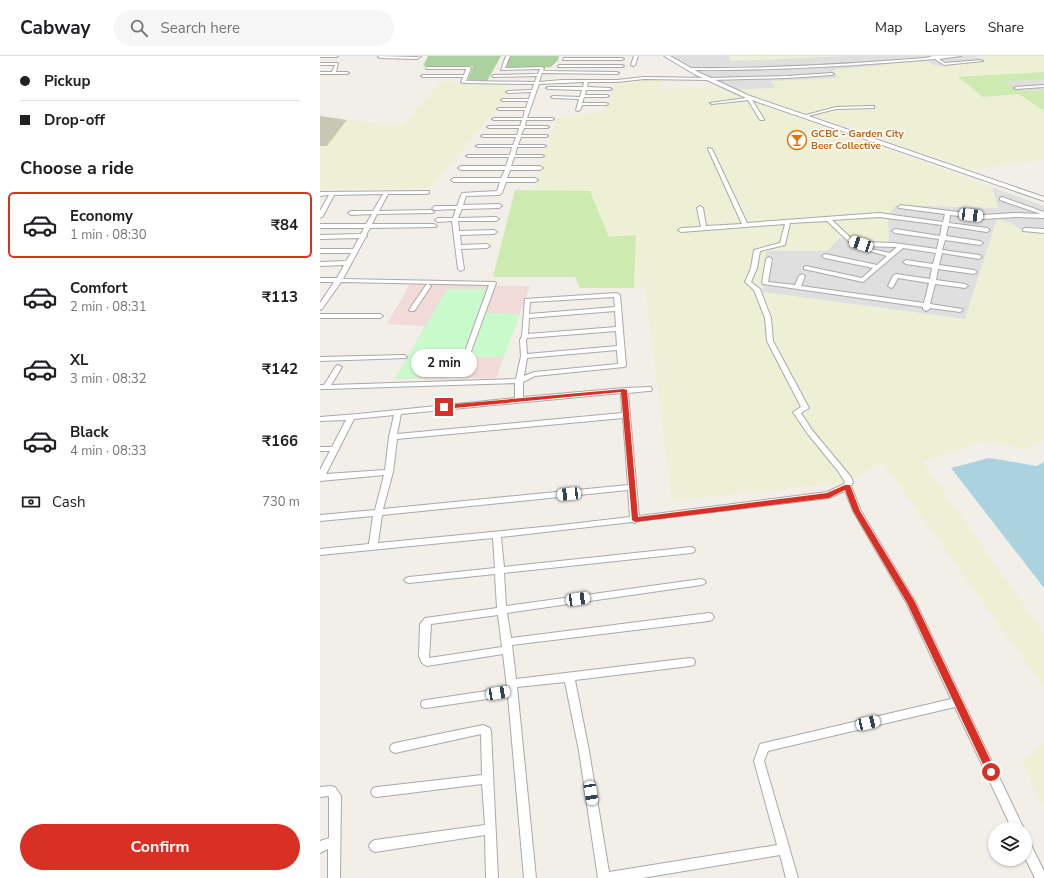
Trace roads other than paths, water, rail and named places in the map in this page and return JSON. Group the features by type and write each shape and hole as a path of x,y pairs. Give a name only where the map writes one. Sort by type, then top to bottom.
{"street":[{"path":"320,56 336,56"},
{"path":"380,57 417,58 418,56"},
{"path":"461,269 455,220 464,194 499,193 542,68 502,69 508,56"},
{"path":"633,65 636,56"},
{"path":"666,56 696,73 751,99 1044,199"},
{"path":"689,69 770,69 876,63 959,56"},
{"path":"934,57 944,64 981,61"},
{"path":"578,110 584,88 593,73 597,58"},
{"path":"564,59 622,59"},
{"path":"320,64 337,64 334,73"},
{"path":"559,66 622,66"},
{"path":"427,68 469,68 463,82 537,83 618,81 644,78 709,79 832,74"},
{"path":"320,73 346,73"},
{"path":"494,76 617,73"},
{"path":"696,73 746,74"},
{"path":"423,76 466,76"},
{"path":"709,79 729,76"},
{"path":"1016,88 1044,86"},
{"path":"548,88 610,89"},
{"path":"508,92 534,91"},
{"path":"553,97 607,96"},
{"path":"712,103 751,99"},
{"path":"751,99 762,119"},
{"path":"503,100 531,100"},
{"path":"579,104 606,104"},
{"path":"804,116 836,108 872,107"},
{"path":"499,109 528,109"},
{"path":"494,119 552,119"},
{"path":"489,127 547,127"},
{"path":"483,136 546,136"},
{"path":"478,146 544,146"},
{"path":"710,149 745,224"},
{"path":"468,156 542,156"},
{"path":"461,168 540,168"},
{"path":"454,180 535,180"},
{"path":"320,194 427,192"},
{"path":"320,308 340,280 386,193"},
{"path":"320,216 332,194"},
{"path":"1002,200 1044,215"},
{"path":"351,213 499,206"},
{"path":"901,206 983,217 1044,215"},
{"path":"700,208 704,228"},
{"path":"926,307 948,212"},
{"path":"681,230 879,215 987,230"},
{"path":"438,220 496,219"},
{"path":"828,219 850,240 861,244 902,246 979,257"},
{"path":"788,222 783,244 757,250 754,268 748,282 756,289 768,318 770,341 805,408 797,412 803,423 824,450 846,474 849,482 847,486 857,511 911,603 1015,822"},
{"path":"320,226 434,226"},
{"path":"1025,230 1044,231"},
{"path":"895,231 980,243"},
{"path":"457,233 494,232"},
{"path":"320,237 364,236"},
{"path":"458,247 487,246"},
{"path":"853,246 890,255"},
{"path":"806,268 863,280 902,246"},
{"path":"320,251 355,251"},
{"path":"825,256 877,267"},
{"path":"769,258 765,283 926,307 960,310"},
{"path":"906,262 974,272"},
{"path":"320,264 348,263"},
{"path":"797,287 802,276"},
{"path":"892,286 896,276 965,286"},
{"path":"320,280 493,283 466,357"},
{"path":"413,286 491,288"},
{"path":"412,310 428,286"},
{"path":"320,295 329,295"},
{"path":"323,387 519,381 534,374 622,366 618,329 617,295 526,300 525,336 523,340 524,356 519,381 519,400"},
{"path":"526,316 618,309"},
{"path":"320,316 380,316"},
{"path":"525,336 618,329"},
{"path":"524,356 620,348"},
{"path":"320,359 404,357"},
{"path":"323,387 338,367"},
{"path":"320,419 351,418 519,400 648,389"},
{"path":"624,390 635,520"},
{"path":"373,546 378,513 389,472 393,437 398,412"},
{"path":"393,437 627,415"},
{"path":"320,478 351,418"},
{"path":"320,449 334,449"},
{"path":"320,478 389,472"},
{"path":"320,552 635,520 829,496 847,486"},
{"path":"320,518 632,487"},
{"path":"498,535 502,610 512,687 530,878"},
{"path":"409,580 691,550"},
{"path":"701,582 428,622 424,626 425,660 427,662 507,646 709,617"},
{"path":"426,704 569,677 690,662"},
{"path":"569,677 584,751 604,878"},
{"path":"792,878 759,761 764,747 958,702"},
{"path":"395,748 483,730 486,731 492,878"},
{"path":"377,792 487,779"},
{"path":"320,792 331,791 335,796 334,878"},
{"path":"375,846 491,830"},
{"path":"320,847 334,841"},
{"path":"607,878 642,875 784,850"},
{"path":"1032,859 1041,878"}],"water":[{"path":"989,458 1037,466 1044,462 1044,588 951,468"}],"place":[{"name":"GCBC - Garden City Beer Collective","path":"797,140"}]}
